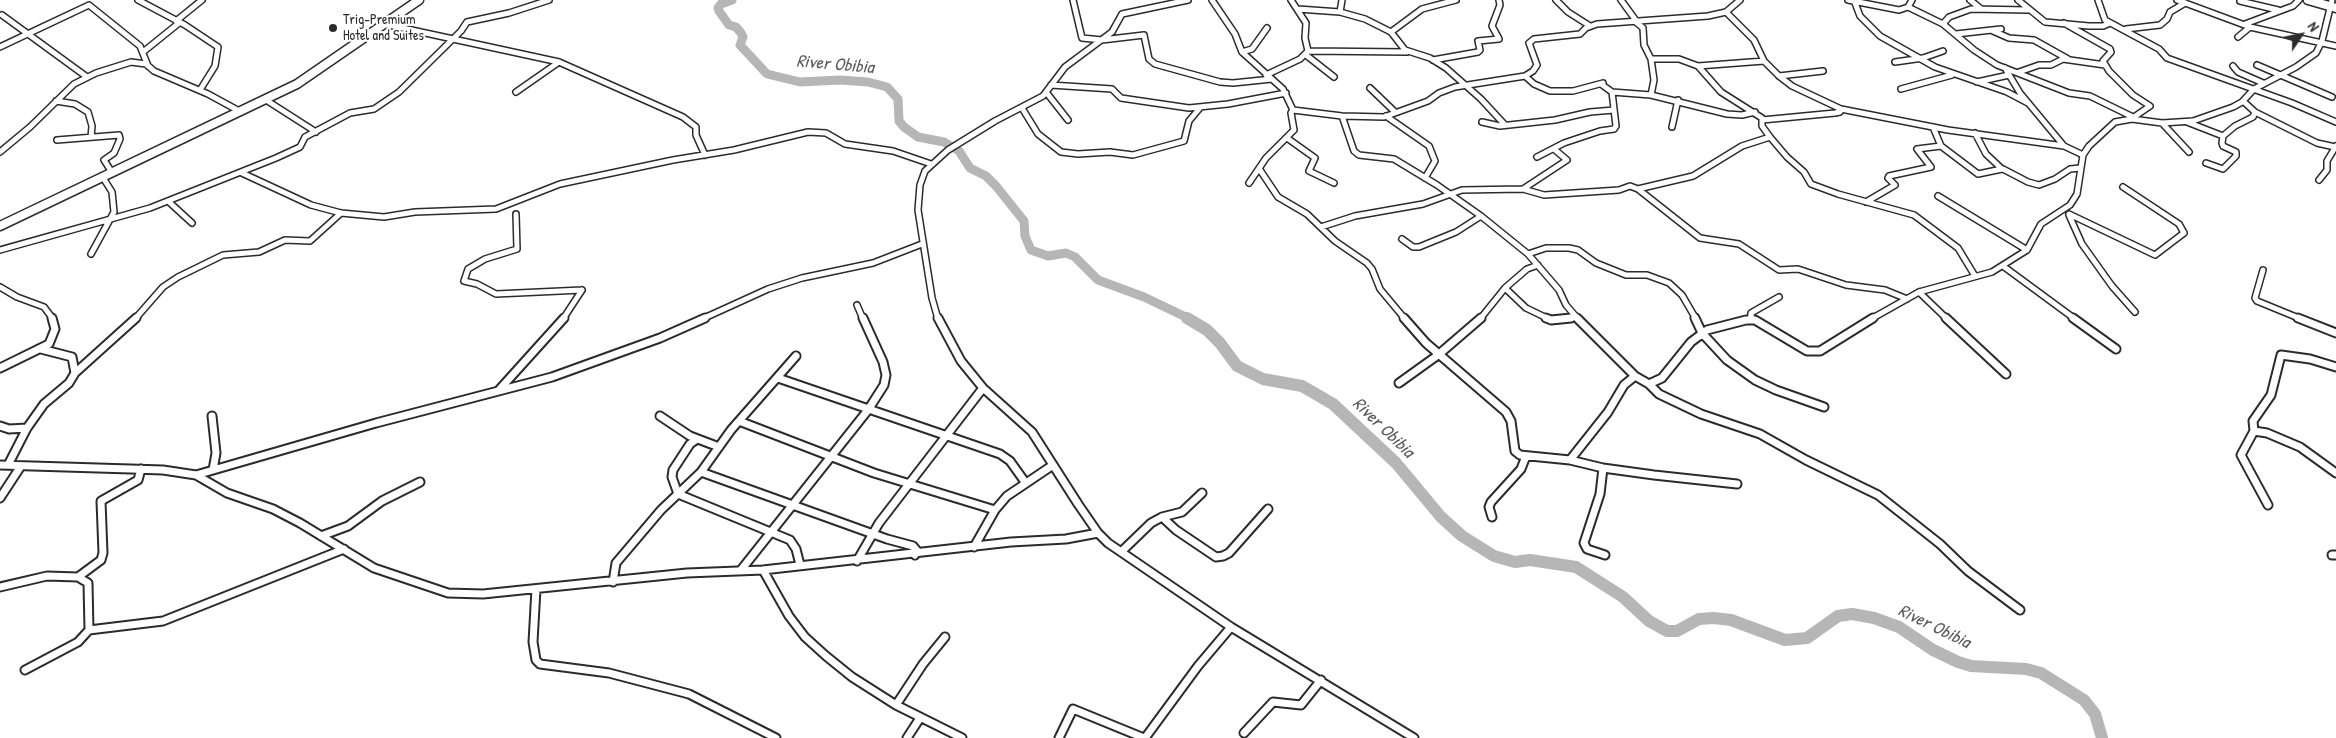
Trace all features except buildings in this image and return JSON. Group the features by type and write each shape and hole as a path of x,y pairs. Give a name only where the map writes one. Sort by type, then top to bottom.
{"main road":[{"path":"0,226 111,171 266,100 329,64 419,0"},
{"path":"2308,0 2333,5"}],"street":[{"path":"138,0 218,48 214,66 200,90"},
{"path":"143,52 202,0"},
{"path":"0,250 111,218 135,213 242,173 300,147 306,137 354,111 374,109 393,96 453,40 467,22 509,13 549,0"},
{"path":"1073,0 1082,38 1102,40 1144,35 1149,59 1155,64 1226,83 1272,79"},
{"path":"1188,0 1122,14 1112,32 1065,67 1046,92 1022,108 958,143 931,164 925,171 920,185 918,210 932,298 940,324 961,361 983,388 1021,420 1032,432 1098,533 1121,552 1231,626 1321,680 1383,721 1414,738"},
{"path":"1212,0 1235,34 1242,52 1286,93 1293,110 1291,113 1294,130 1266,158 1260,170 1249,184"},
{"path":"1291,0 1306,23 1307,53 1334,77"},
{"path":"1340,12 1342,0"},
{"path":"1391,32 1422,10 1456,0"},
{"path":"1433,60 1478,52 1480,50 1478,42 1499,39 1492,26 1500,5 1499,0"},
{"path":"1556,0 1568,12 1590,26"},
{"path":"1621,0 1636,22 1643,28 1644,45 1651,59 1654,80 1651,94"},
{"path":"1293,110 1373,118 1386,116 1421,104 1447,90 1465,85 1525,76 1536,68 1537,65 1529,43 1541,37 1580,34 1590,26 1726,12 1740,0"},
{"path":"1848,0 1900,10 1908,6 1912,0"},
{"path":"1970,0 1980,8"},
{"path":"2018,0 2045,22 2089,26 2103,26 2110,23"},
{"path":"2098,0 2104,19 2126,29 2159,49 2167,58 2336,120"},
{"path":"2177,0 2248,25 2322,41 2336,46"},
{"path":"2238,37 2248,25 2294,6 2299,0"},
{"path":"1854,1 1860,16 1873,31 1952,75 2007,92 2028,104"},
{"path":"2240,1 2279,11"},
{"path":"2126,29 2160,25 2167,20 2170,12 2185,3"},
{"path":"0,47 89,5 140,46 148,66"},
{"path":"1649,384 1662,378 1702,333 1724,325 1751,320 1759,322 1807,351 1817,351 1919,292 2003,266 2027,250 2041,224 2067,212 2077,194 2083,155 2093,142 2115,122 2127,119 2162,124 2187,122 2225,111 2243,101 2254,89 2263,83 2310,58 2322,41 2333,5"},
{"path":"1908,6 1943,24 1974,50 2005,68 2069,93 2090,96 2140,121"},
{"path":"1943,24 1952,16 1980,8 2028,10"},
{"path":"1298,9 1340,12 1365,19 1391,32 1396,35 1402,48 1433,60 1465,85 1505,125"},
{"path":"1726,12 1754,40 1764,61 1779,76 1792,86 1841,109 1933,127 2064,146 2083,155"},
{"path":"2,15 87,77"},
{"path":"2064,23 2110,49 2111,52 2103,62 2104,66"},
{"path":"384,24 554,60 683,117 696,127 696,135 705,156"},
{"path":"1248,59 1267,28"},
{"path":"1956,34 2001,29"},
{"path":"1993,30 2009,38 2034,40 2069,59"},
{"path":"2330,44 2336,41"},
{"path":"1242,52 1252,50"},
{"path":"1894,62 1919,58 1943,51"},
{"path":"1266,75 1307,53 1409,52"},
{"path":"1651,59 1679,59 1698,66 1764,61"},
{"path":"2018,72 2039,65 2051,65 2058,60 2069,59 2104,66 2129,91 2150,106 2134,117"},
{"path":"0,152 30,127 74,84 87,77 131,62 139,62 148,66 168,78 200,90 241,112"},
{"path":"516,92 558,62"},
{"path":"2257,65 2332,97"},
{"path":"1698,66 1721,92 1755,112 1762,120 1762,126 1770,137 1787,157 1804,172 1811,184 1918,217 1958,248 1975,276"},
{"path":"2233,66 2238,72 2263,83"},
{"path":"2005,68 2028,104 2064,146"},
{"path":"1779,76 1823,71"},
{"path":"1901,89 1952,75"},
{"path":"1976,83 2009,75"},
{"path":"1525,76 1534,84 1550,91 1573,91 1602,83 1612,92 1651,94 1727,114 1748,115 1755,112"},
{"path":"1051,85 1116,90 1121,98 1199,109 1286,93"},
{"path":"1370,88 1395,112"},
{"path":"1046,92 1068,120"},
{"path":"1537,158 1554,148 1600,131 1614,128 1616,126 1612,92"},
{"path":"266,100 316,132"},
{"path":"1672,127 1678,100"},
{"path":"56,101 75,104 88,112 92,126 91,137"},
{"path":"2243,101 2255,112 2317,143 2336,147 2327,161 2327,170 2319,180"},
{"path":"1022,108 1038,134 1061,152 1078,154 1110,152 1133,155 1184,141 1189,121 1199,109"},
{"path":"1762,120 1835,113 1840,112 1841,109"},
{"path":"1482,122 1505,125 1555,120 1590,112 1614,110"},
{"path":"2206,163 2223,169 2236,156 2236,152 2222,144 2224,136 2235,126 2253,117 2255,112"},
{"path":"1342,116 1354,151 1359,155 1394,159 1451,194 1528,254 1559,290 1566,305 1576,316 1636,376 1649,384 1659,394 1700,414 1760,434 1806,460 1878,495 1940,544 1968,571 2020,610"},
{"path":"1386,116 1429,146 1435,161 1425,178"},
{"path":"2187,122 2224,136"},
{"path":"2162,124 2188,149 2188,152"},
{"path":"1933,127 1941,146 1978,174 2003,169"},
{"path":"242,173 311,205 341,212 384,217 415,212 496,209 560,184 705,156 785,136 819,131 845,144 893,151 931,164"},
{"path":"1975,132 1986,154 2003,169 2028,182 2039,184 2056,179 2070,169 2080,168"},
{"path":"57,140 114,135 120,137 114,153 104,160 111,171"},
{"path":"1638,189 1693,176 1742,146 1770,137"},
{"path":"1287,138 1316,158 1309,170 1312,174 1334,182"},
{"path":"0,143 10,142"},
{"path":"1866,202 1895,185 1888,178 1889,176 1931,167 1917,149 1941,146"},
{"path":"1522,189 1567,160 1554,148"},
{"path":"1260,170 1278,197 1307,214 1335,241 1368,263 1380,289 1418,334 1438,355 1506,412 1511,421 1516,451 1520,455 1570,460 1603,468 1737,484"},
{"path":"91,254 114,212 112,192 102,176"},
{"path":"1321,227 1355,216 1423,204 1451,194 1454,191 1468,189 1522,189 1544,196 1619,190 1630,186 1638,189 1700,238 1739,244 1778,270 1798,269 1846,286 1885,290 1906,299"},
{"path":"2067,212 2155,255 2184,233 2179,224 2123,187"},
{"path":"1938,196 2027,250"},
{"path":"168,201 192,223"},
{"path":"8,465 28,428 44,404 150,304 163,287 178,277 223,255 259,252 286,240 310,240 319,235 341,212"},
{"path":"2067,212 2082,244 2112,286 2135,312"},
{"path":"499,390 564,318 582,290 496,294 477,284 464,280 468,269 485,260 518,249 516,214"},
{"path":"1402,238 1413,247 1419,248 1456,232 1481,216"},
{"path":"0,465 141,469 196,475 376,422 552,377 652,341 785,283 873,263 922,244"},
{"path":"1528,254 1554,247 1578,250 1596,263 1626,275 1647,276 1669,284 1682,295 1690,306 1702,333 1727,360 1755,380 1784,393 1824,407"},
{"path":"1399,383 1438,355 1484,315 1505,288 1527,269 1538,265"},
{"path":"2003,266 2116,349"},
{"path":"2262,270 2255,298 2257,301 2336,333"},
{"path":"1505,288 1526,308 1551,320 1576,316"},
{"path":"0,368 18,358 42,349 48,344 55,328 48,311 44,307 1,291"},
{"path":"1919,292 2006,374"},
{"path":"1751,320 1751,314 1779,297"},
{"path":"741,570 868,410 884,385 886,375 876,345 857,305"},
{"path":"42,349 72,357 75,373"},
{"path":"2268,505 2242,454 2254,432 2253,421 2271,395 2281,355 2296,356 2336,368"},
{"path":"613,582 616,563 661,510 701,472 739,421 796,356"},
{"path":"1570,460 1608,412 1624,385 1636,376"},
{"path":"778,378 1006,457 1025,482"},
{"path":"857,561 880,523 983,388"},
{"path":"212,416 216,453 213,470"},
{"path":"660,416 697,439 719,447"},
{"path":"739,421 910,485 995,510"},
{"path":"0,426 9,429 28,428"},
{"path":"2254,432 2268,433 2300,447 2336,473"},
{"path":"697,439 690,444 673,470 672,477 678,494 744,522 772,531 793,544 800,565"},
{"path":"1492,517 1489,506 1490,502 1521,469 1526,456"},
{"path":"974,547 995,510 1007,496 1025,482 1053,465"},
{"path":"0,498 21,466"},
{"path":"1603,468 1600,494 1584,543 1587,549 1605,555"},
{"path":"78,577 101,560 103,553 101,501 138,480 141,469"},
{"path":"701,472 874,534 913,546 917,551 916,555"},
{"path":"196,475 227,493 273,508 374,568 448,593 483,594 613,582 687,572 763,570 916,555 1012,542 1066,539 1098,533"},
{"path":"322,536 348,526 382,501 420,482"},
{"path":"1121,552 1150,523 1182,512 1202,493"},
{"path":"1162,518 1176,530 1216,557 1229,553 1268,509"},
{"path":"26,670 78,642 89,630 163,621 344,549"},
{"path":"763,570 779,601 805,637 852,677 896,705 962,738"},
{"path":"0,587 47,576 78,577 88,583 89,630"},
{"path":"536,590 533,642 536,660 540,664 609,673 690,694 776,738"},
{"path":"1059,738 1073,710 1077,709 1144,738 1198,666 1231,626"},
{"path":"896,705 922,664 945,637"},
{"path":"1244,733 1262,716 1273,702 1278,701 1295,706 1301,705 1321,680"},
{"path":"907,738 920,718"}],"waterway":[{"name":"River Obibia","path":"732,0 721,4 718,8 719,11 729,25 736,27 741,33 743,37 740,45 767,74 800,82 840,80 868,82 887,87 898,99 899,121 904,127 918,137 944,142 959,151 970,168 986,176 996,186 1024,221 1025,236 1031,250 1048,256 1066,253 1075,257 1098,280 1144,297 1190,319"},
{"name":"River Obibia","path":"1187,318 1207,330 1220,343 1237,366 1263,379 1302,386 1333,404 1396,463 1441,517 1462,536 1494,556 1515,562 1530,560 1576,567 1623,597 1649,621 1667,631 1677,631 1699,619 1714,618 1731,620 1785,640 1807,638 1838,616 1852,614 1874,618 1899,627 1933,650 1958,662 1971,666 2026,669 2041,673 2084,700 2095,714 2102,738"}],"place":[{"name":"Trig-Premium Hotel and Suites","path":"333,28"}]}
